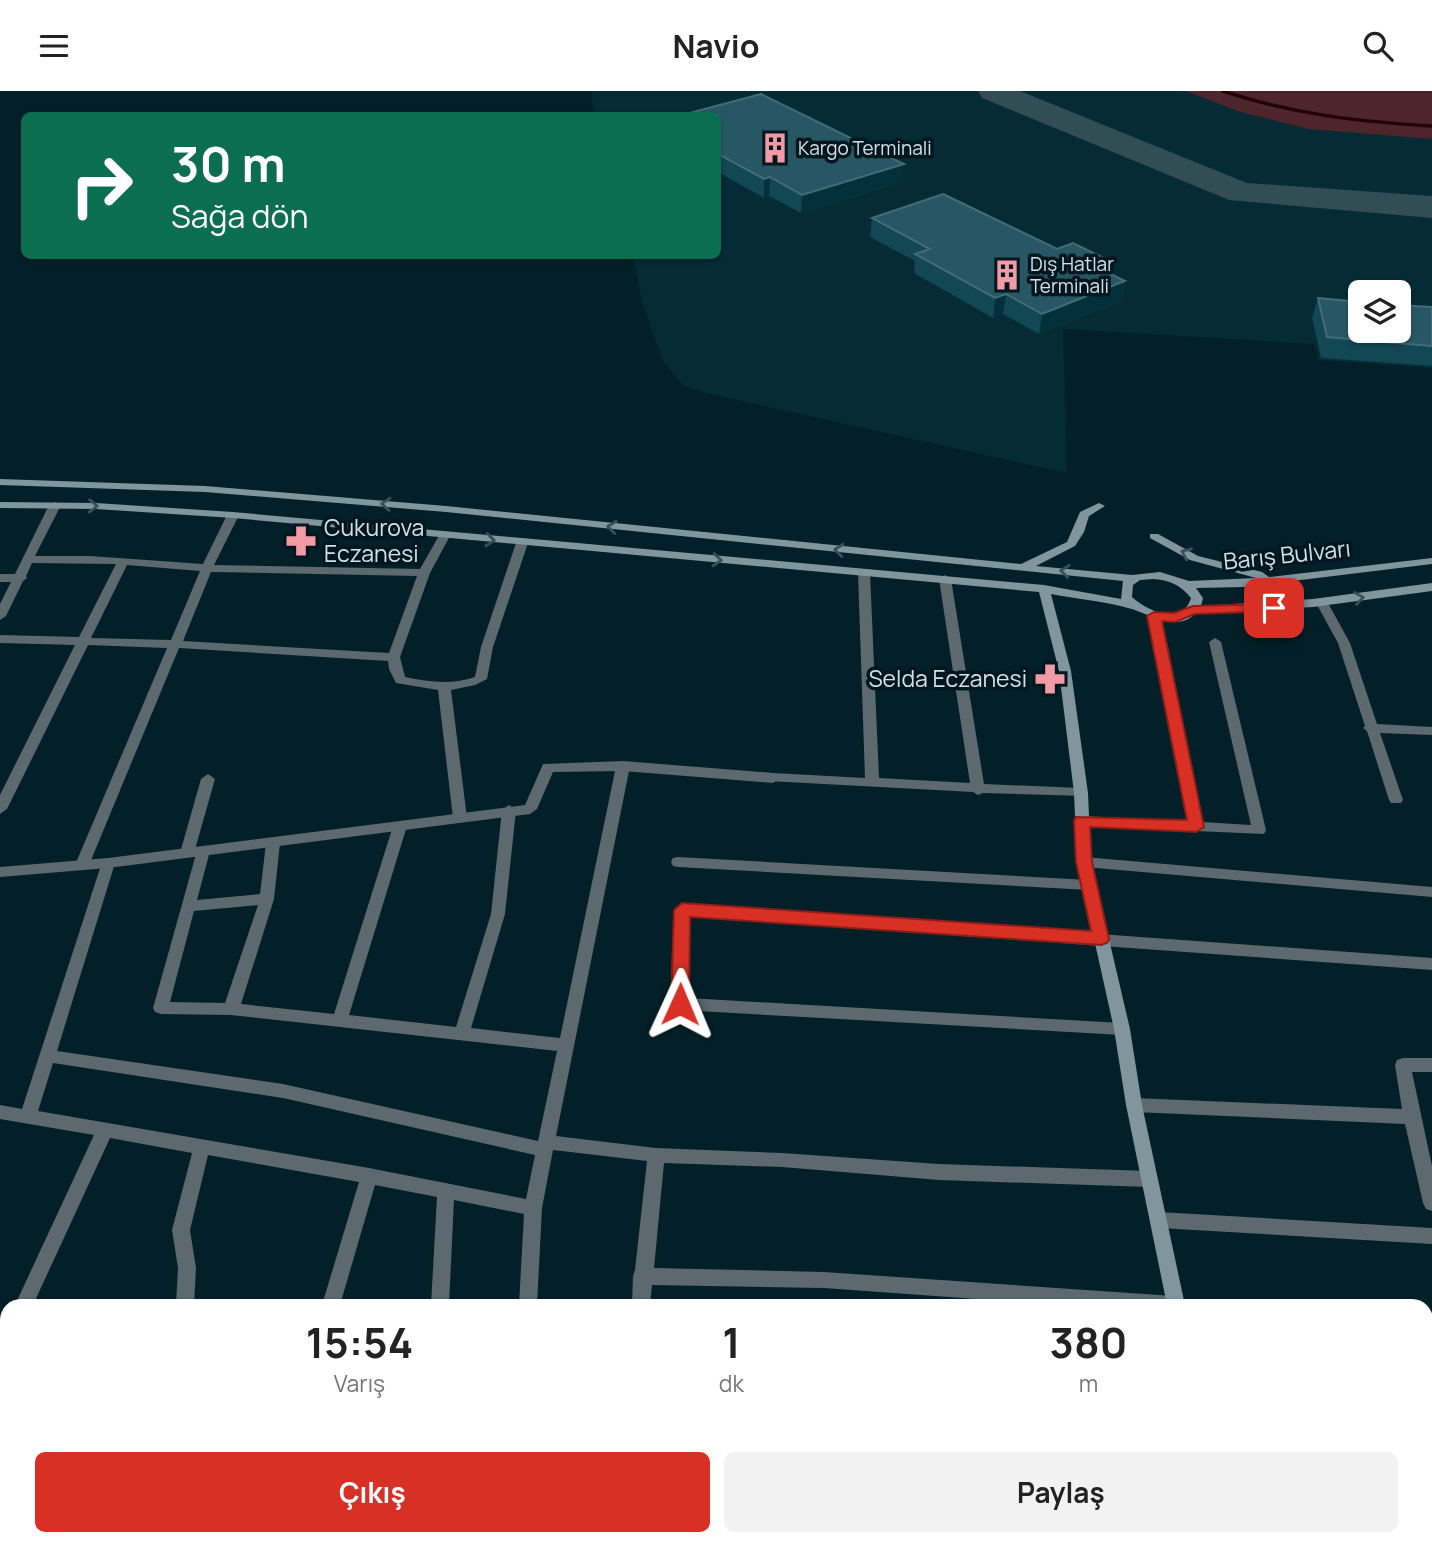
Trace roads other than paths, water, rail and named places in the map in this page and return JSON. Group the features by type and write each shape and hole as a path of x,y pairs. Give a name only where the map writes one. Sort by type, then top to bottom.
{"main road":[{"path":"0,482 205,489 420,506 1133,579 1145,575 1161,575 1187,585 1197,598 1193,610"},
{"path":"0,505 55,505 233,516 945,579 1044,589 1132,605 1154,616 1175,618 1193,610 1251,610 1432,587"},
{"path":"1025,566 1028,562 1070,544 1078,532 1084,514 1099,506"},
{"path":"1154,536 1194,558 1258,574 1266,580"},
{"name":"Barış Bulvarı","path":"1187,585 1266,580 1432,561"},
{"path":"1132,605 1124,591 1133,579"},
{"path":"1044,589 1065,671 1081,793 1084,862 1122,1029 1134,1105 1174,1299"}],"street":[{"path":"0,616 55,505"},
{"path":"82,865 207,568 233,516"},
{"path":"444,535 424,573 394,657 400,680 444,686 465,685 481,678 488,647 522,543"},
{"path":"30,560 90,559 207,568 424,573"},
{"path":"0,809 123,562"},
{"path":"864,573 873,784"},
{"path":"0,578 21,577"},
{"path":"945,579 978,790"},
{"path":"1322,603 1344,643 1396,800"},
{"path":"1154,616 1196,827"},
{"path":"0,639 175,644 394,657"},
{"path":"1082,821 1259,830 1215,642"},
{"path":"444,686 460,818"},
{"path":"1370,728 1432,731"},
{"path":"528,1299 533,1209 623,766"},
{"path":"0,872 108,863 530,809 548,767 623,766 873,784 1081,793"},
{"path":"208,779 188,906 162,1008 230,1009 340,1023 566,1045"},
{"path":"462,1033 498,914 509,810"},
{"path":"340,1023 400,826"},
{"path":"230,1009 267,899 273,843"},
{"path":"678,862 1089,885"},
{"path":"1084,862 1432,893"},
{"path":"29,1117 108,863"},
{"path":"188,906 267,899"},
{"path":"1122,1029 680,1004 682,910 1432,964"},
{"path":"48,1056 283,1090 545,1146 656,1156 782,1160 939,1172 1149,1179"},
{"path":"1432,1065 1403,1065 1432,1203"},
{"path":"1134,1105 1412,1117"},
{"path":"0,1112 369,1176 533,1209"},
{"path":"27,1299 105,1130"},
{"path":"185,1299 187,1268 181,1230 202,1147"},
{"path":"641,1299 656,1156"},
{"path":"333,1299 369,1176"},
{"path":"440,1299 446,1191"},
{"path":"1159,1220 1432,1235"},
{"path":"642,1276 824,1280 1091,1299"}],"waterway":[{"path":"1223,91 1274,106 1326,116 1432,126"}],"place":[{"name":"Kargo Terminali","path":"775,148"},
{"name":"Dış Hatlar Terminali","path":"1007,275"},
{"name":"Cukurova Eczanesi","path":"301,541"},
{"name":"Selda Eczanesi","path":"1050,679"}]}
